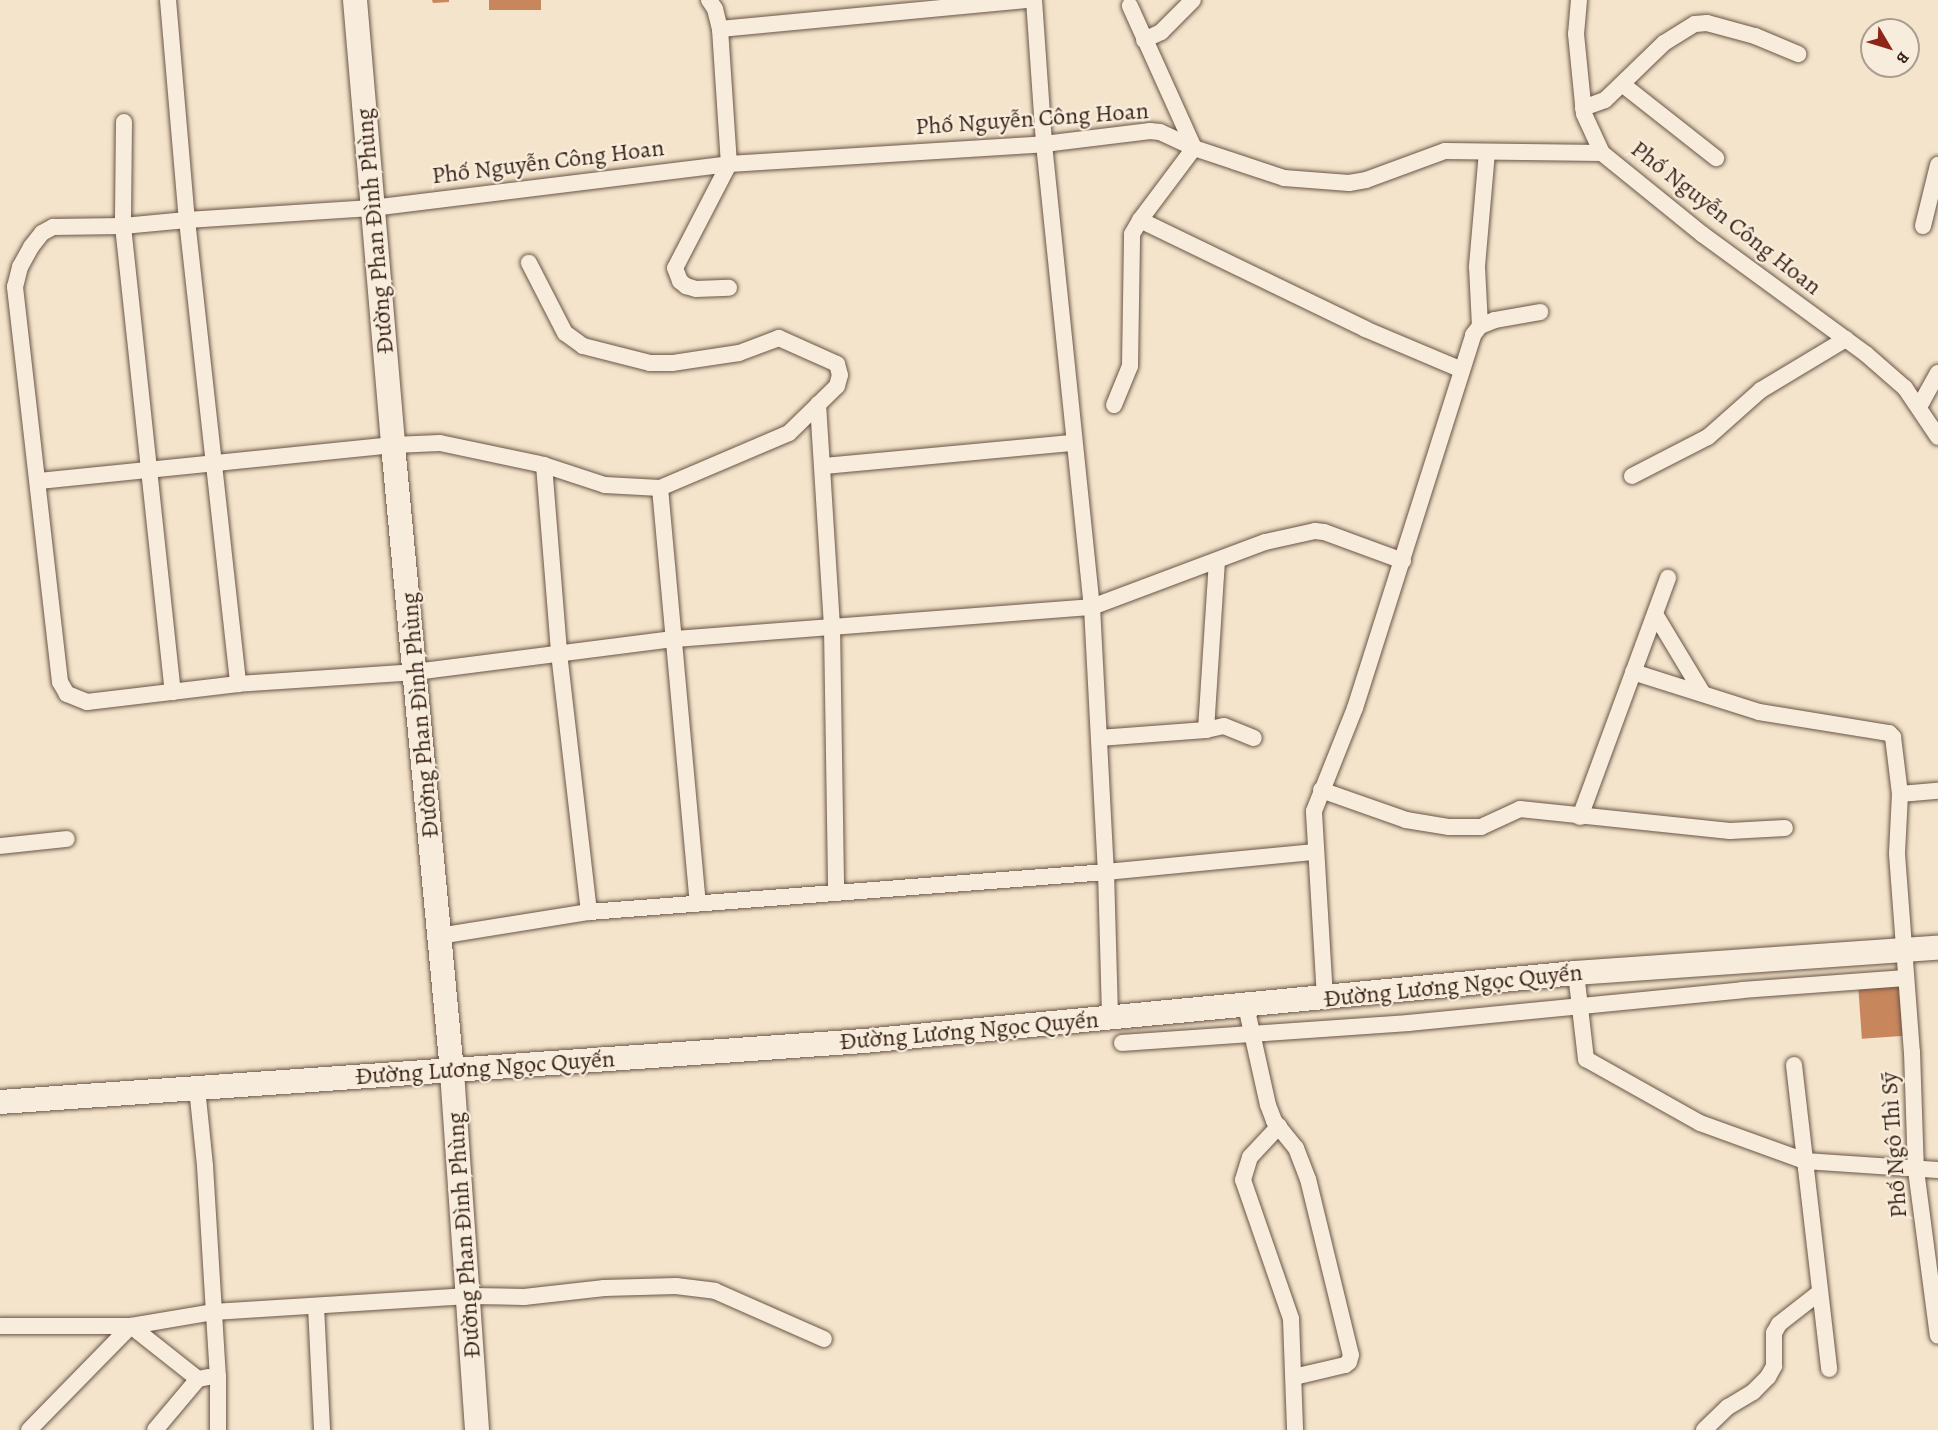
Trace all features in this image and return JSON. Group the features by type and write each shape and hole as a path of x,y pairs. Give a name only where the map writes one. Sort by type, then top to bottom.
{"main road":[{"name":"Đường Phan Đình Phùng","path":"356,0 393,445 417,672 452,1072 477,1430"},
{"name":"Đường Lương Ngọc Quyến","path":"0,1102 452,1072 864,1041 1576,974 1938,948"}],"street":[{"path":"168,0 187,220 216,465 238,684"},
{"path":"709,0 715,9 720,29 729,164 675,268 680,281 687,286 696,289 729,288"},
{"path":"720,29 1029,0"},
{"path":"1034,0 1044,144 1092,607 1106,872 1110,1018"},
{"path":"1144,40 1167,27 1193,0"},
{"path":"1579,0 1575,34 1583,108 1590,130 1602,153"},
{"path":"1113,405 1130,366 1130,241 1140,220 1194,148 1130,6"},
{"path":"1583,108 1605,100 1664,43 1701,23 1755,36 1798,54"},
{"path":"1622,84 1716,158"},
{"path":"124,122 123,226 173,692"},
{"name":"Phố Nguyễn Công Hoan","path":"1403,561 1324,532 1315,531 1265,542 1217,562 1092,607 673,639 417,672 238,684 87,702 67,694 60,682 39,481 15,287 20,267 36,240 53,227 123,226 372,208 729,164 1044,144 1150,131 1160,132 1194,148 1284,178 1349,183 1366,180 1435,154 1602,153 1702,234 1846,339 1905,388 1938,437"},
{"path":"1480,326 1477,266 1487,152"},
{"path":"1923,226 1938,165"},
{"path":"1140,220 1365,329 1462,370"},
{"path":"39,481 150,472 393,445 440,443 544,465 605,485 660,488 789,432 837,386 840,375 837,364 779,338 739,353 672,363 650,363 583,346 565,333 529,263"},
{"path":"1324,998 1314,852 1314,811 1355,708 1473,335 1480,326 1495,320 1540,312"},
{"path":"1632,476 1708,437 1761,390 1846,339"},
{"path":"1919,407 1938,373"},
{"path":"818,404 824,466 832,627 836,893"},
{"path":"824,466 1074,443"},
{"path":"544,465 559,653 589,912"},
{"path":"660,488 698,903"},
{"path":"1206,730 1217,562"},
{"path":"1580,817 1668,578"},
{"path":"1654,614 1703,694"},
{"path":"1633,672 1703,694"},
{"name":"Phố Ngô Thì Sỹ","path":"1703,694 1759,712 1889,733 1896,745 1900,794 1897,854 1916,1170 1934,1289 1938,1336"},
{"path":"1099,738 1230,727 1254,738"},
{"path":"1322,790 1406,820 1449,826 1481,827 1520,809 1730,831 1785,828"},
{"path":"1900,794 1938,791"},
{"path":"0,846 67,839"},
{"path":"440,936 589,912 1106,872 1314,852"},
{"path":"1576,974 1584,1055 1591,1063 1700,1123 1805,1161 1938,1170"},
{"path":"1122,1043 1408,1023 1579,1005 1906,978"},
{"path":"1245,1006 1268,1105 1279,1126 1296,1148 1308,1179 1351,1355 1349,1362 1345,1365 1294,1377"},
{"path":"1794,1065 1829,1369"},
{"path":"197,1088 205,1166 218,1376 218,1430"},
{"path":"1279,1126 1250,1157 1243,1180 1291,1319 1295,1430"},
{"path":"0,1326 131,1326 213,1312 469,1296 524,1297 604,1288 676,1286 715,1291 824,1339"},
{"path":"1704,1430 1728,1407 1753,1392 1768,1377 1774,1366 1774,1333 1779,1324 1820,1292"},
{"path":"316,1306 322,1430"},
{"path":"131,1326 198,1378 218,1376"},
{"path":"29,1430 131,1326"},
{"path":"155,1430 198,1378"}],"building":[{"path":"432,0 449,0 449,2 433,3"},
{"path":"489,0 541,0 541,10 489,10"},
{"path":"1901,982 1905,1036 1862,1039 1858,985"}]}
